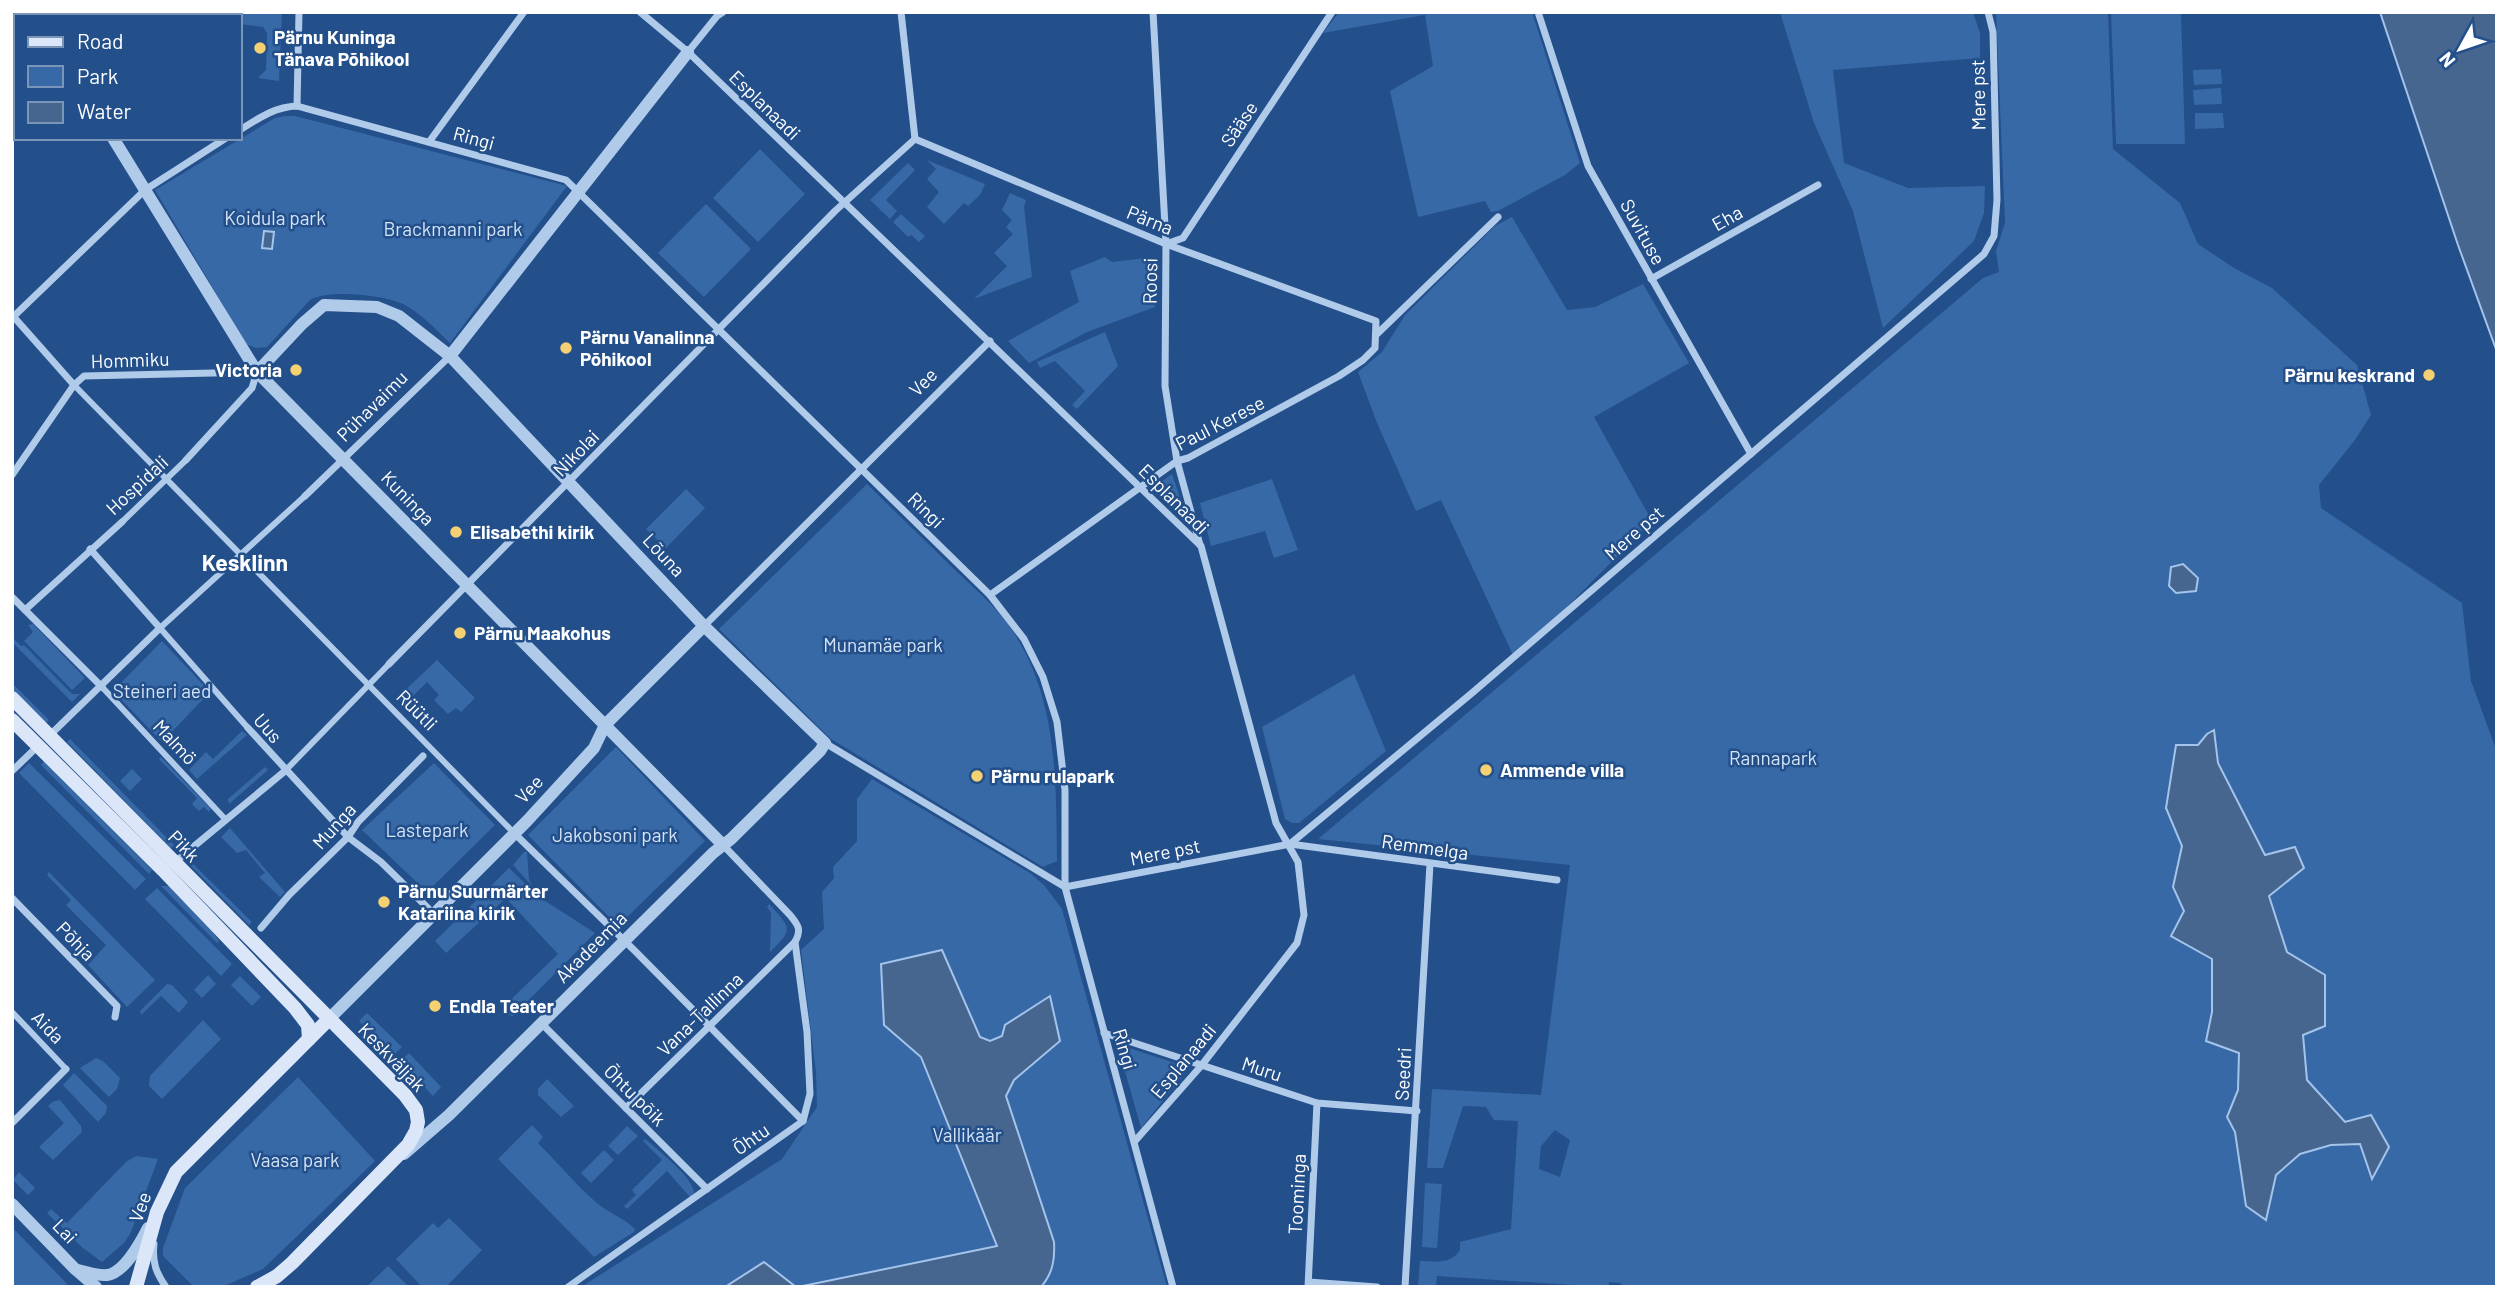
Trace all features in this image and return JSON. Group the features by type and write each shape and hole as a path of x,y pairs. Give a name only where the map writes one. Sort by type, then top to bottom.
{"main road":[{"name":"Pikk","path":"12,698 306,1020 310,1030 309,1039"},
{"name":"Pikk","path":"12,720 329,1019"},
{"name":"Vee","path":"135,1287 157,1212 176,1172 329,1019"},
{"name":"Keskväljak","path":"329,1019 405,1095 416,1110 416,1131 408,1146 394,1161"},
{"name":"Akadeemia","path":"257,1287 277,1276 292,1263 394,1161"}],"street":[{"path":"242,129 269,112 282,107 297,106 299,12"},
{"path":"429,142 524,12"},
{"name":"Esplanaadi","path":"640,12 688,52 1200,546 1276,823 1298,862 1304,915 1297,943 1201,1066 1135,1141"},
{"path":"688,52 716,16 723,12"},
{"path":"901,12 915,139"},
{"name":"Roosi","path":"1153,12 1166,244 1165,386 1177,461 1200,546"},
{"name":"Sääse","path":"1166,244 1183,238 1332,12"},
{"name":"Suvituse","path":"1538,12 1588,166 1751,454"},
{"name":"Mere pst","path":"1065,887 1290,844 1472,693 1984,254 1994,236 1997,200 1993,32 1988,12"},
{"name":"Pühavaimu","path":"12,771 102,687 160,628 344,460 450,356 577,190 688,52"},
{"name":"Ringi","path":"297,106 566,180 990,595 1024,639 1044,677 1057,722 1065,790 1065,887 1173,1287"},
{"name":"Nikolai","path":"168,867 285,771 465,584 570,482 843,203 915,139"},
{"name":"Pärna","path":"915,139 1166,244 1376,321 1377,334"},
{"name":"Kuninga","path":"114,140 257,372 723,845 798,925 800,933 795,942"},
{"path":"13,317 145,190 223,140"},
{"name":"Eha","path":"1651,279 1818,185"},
{"name":"Paul Kerese","path":"990,595 1177,461 1188,458 1292,404 1369,356 1375,348 1377,334 1498,217"},
{"name":"Lõuna","path":"257,372 318,308 331,304 377,307 399,316 450,356 704,626 825,743 1065,887"},
{"name":"Rüütli","path":"13,317 74,385 167,480 514,833 803,1121"},
{"name":"Vee","path":"329,1019 514,833 594,748 605,726 990,341"},
{"name":"Hommiku","path":"12,475 83,376 257,372"},
{"name":"Hospidali","path":"25,610 167,480 252,388 257,372"},
{"name":"Uus","path":"90,550 285,771 348,837 381,862 434,914"},
{"name":"Malmö","path":"12,597 102,687 226,820"},
{"name":"Akadeemia","path":"394,1161 426,1137 820,751 825,743"},
{"name":"Munga","path":"261,929 289,895 432,748"},
{"name":"Remmelga","path":"1290,844 1557,880"},
{"name":"Seedri","path":"1405,1287 1430,864"},
{"name":"Põhja","path":"12,898 117,1006 115,1017"},
{"path":"795,942 807,1032 810,1094 803,1121"},
{"name":"Vana-Tallinna","path":"626,1108 795,942"},
{"name":"Aida","path":"12,1012 66,1069 12,1123"},
{"name":"Õhtu põik","path":"542,1024 707,1189"},
{"name":"Muru","path":"1104,1033 1317,1103 1417,1111"},
{"name":"Toominga","path":"1308,1285 1317,1103"},
{"name":"Õhtu","path":"568,1287 803,1121"},
{"name":"Lai","path":"12,1205 75,1269 96,1286"},
{"path":"75,1269 105,1276 112,1273 137,1248 157,1212"},
{"path":"157,1212 152,1258 157,1275 166,1287"},
{"path":"1308,1285 1377,1287"}],"green space":[{"path":"211,12 282,12 279,81 258,78 266,70 267,33 263,27 242,24 242,14"},
{"path":"1339,12 1532,12 1580,163 1565,175 1498,211 1491,212 1485,201 1418,217 1390,91 1433,66 1425,15 1323,33"},
{"path":"1780,12 1973,12 1980,33 1980,58 1833,70 1844,163 1908,188 1985,186 1984,213 1974,241 1883,328 1853,211 1814,123"},
{"name":"Rannapark","path":"1996,12 2108,12 2113,149 2180,203 2198,244 2234,268 2272,288 2357,365 2371,415 2319,485 2321,508 2462,603 2471,681 2497,752 2497,1287 1621,1287 1621,1283 1609,1282 1609,1287 1603,1287 1437,1276 1436,1287 1418,1287 1420,1261 1447,1260 1460,1250 1460,1242 1511,1229 1518,1121 1494,1120 1486,1107 1463,1106 1443,1168 1427,1168 1432,1089 1541,1095 1570,865 1318,839 1983,278 1999,272 1996,251 2005,223","holes":["2207,734 2218,763 2266,856 2269,895 2287,952 2303,1035 2307,1080 2345,1123 2389,1147 2372,1179 2360,1144 2331,1145 2300,1154 2276,1175 2266,1220 2235,1132 2227,1117 2238,1090 2239,1052 2206,1041 2212,1012 2212,959 2173,887 2182,846 2166,808 2177,745 2198,745","1555,1130 1570,1140 1560,1177 1539,1169 1541,1146"]},
{"path":"2111,12 2181,12 2185,144 2116,144"},
{"path":"2221,69 2222,84 2194,85 2193,70"},
{"path":"2221,88 2222,104 2194,105 2193,90"},
{"path":"2195,113 2223,113 2224,128 2195,129"},
{"name":"Koidula park","path":"295,116 567,186 450,343 422,316 403,304 370,296 342,294 310,300 267,347 256,348 246,344 155,190 275,118"},
{"path":"760,149 805,194 758,242 713,198"},
{"path":"927,160 985,184 980,195 968,206 964,203 944,224 927,207 939,192 927,179 936,169"},
{"path":"908,163 915,170 886,200 897,211 890,219 870,200"},
{"path":"1010,193 1026,200 1024,207 1032,277 974,299 1007,266 994,253 1013,234 1006,227 1012,220 1002,210"},
{"path":"706,204 751,249 704,297 658,253"},
{"path":"901,214 925,236 919,242 911,235 908,237 893,222"},
{"path":"1512,217 1567,310 1595,307 1643,284 1689,363 1594,417 1652,521 1553,621 1513,655 1441,500 1416,511 1377,423 1358,372 1382,352 1405,315 1495,226"},
{"path":"1105,257 1112,262 1154,257 1155,307 1087,332 1029,363 1008,341 1079,302 1070,271"},
{"path":"1105,332 1118,366 1077,409 1072,405 1085,391 1055,361 1040,368 1037,362"},
{"path":"1172,474 1185,512 1181,514 1155,493 1158,484"},
{"path":"1272,479 1298,550 1274,558 1265,531 1211,546 1200,503"},
{"name":"Munamäe park","path":"867,484 994,608 1014,633 1028,659 1039,686 1052,744 1057,861 1043,867 831,739 719,629"},
{"path":"686,489 705,508 666,548 646,529"},
{"path":"33,624 85,678 72,690 24,641 33,632 28,625"},
{"path":"12,637 21,646 24,645 72,694 80,694 72,702 12,642"},
{"name":"Steineri aed","path":"162,641 210,692 162,742 113,691"},
{"path":"437,660 475,698 461,712 456,708 448,714 434,700 439,695 427,682 404,705 397,698"},
{"path":"1354,674 1386,751 1299,823 1292,823 1285,819 1262,727"},
{"path":"12,683 49,720 46,723 12,689"},
{"path":"242,731 247,735 197,779 189,770 206,752 213,759"},
{"path":"70,739 174,845 171,848 67,742"},
{"name":"Jakobsoni park","path":"616,747 705,841 618,926 528,835"},
{"path":"161,757 211,809 209,812 204,807 199,811 192,804 197,798 159,759"},
{"path":"44,761 152,870 149,874 41,765"},
{"path":"29,763 146,879 135,890 19,773"},
{"name":"Lastepark","path":"434,763 495,825 427,892 362,830"},
{"path":"265,767 268,770 229,804 228,799"},
{"path":"132,769 142,779 130,791 120,781"},
{"name":"Vallikäär","path":"872,779 1030,873 1044,885 1062,909 1167,1287 581,1287 782,1159 817,1107 816,1073 801,950 824,929 822,892 834,878 833,867 857,841 857,799"},
{"path":"230,828 285,892 280,897 259,877 265,873 246,850 237,853 221,837"},
{"path":"527,852 529,880 534,888 513,865"},
{"path":"193,864 252,922 249,925 191,866"},
{"path":"509,868 539,897 595,933 512,1017 503,1007 558,954 506,898 446,953 435,941"},
{"path":"49,872 155,980 127,1007 88,965 106,945 66,905 71,900 47,875"},
{"path":"161,886 170,886 207,924 219,941 217,943"},
{"path":"157,888 232,964 221,976 145,899"},
{"path":"769,904 787,928 783,938 770,952 771,913 767,907"},
{"path":"208,975 216,984 202,998 194,990"},
{"path":"240,976 261,997 252,1006 231,985"},
{"path":"167,984 172,985 188,1002 179,1013 161,996 141,1015 140,1011"},
{"path":"367,1013 402,1047 393,1056 359,1021"},
{"path":"203,1020 221,1039 162,1099 149,1086 150,1076"},
{"path":"1123,1046 1184,1066 1185,1073 1141,1128 1119,1050"},
{"path":"409,1053 441,1087 433,1096 400,1062"},
{"path":"96,1058 103,1061 120,1078 117,1089 109,1097 80,1068"},
{"path":"74,1073 107,1106 106,1113 98,1122 63,1085"},
{"name":"Vaasa park","path":"298,1077 375,1161 263,1269 222,1287 194,1287 163,1256 163,1248 185,1188"},
{"path":"547,1079 574,1106 561,1117 538,1095 538,1089"},
{"path":"60,1100 81,1126 82,1132 53,1160 39,1147 64,1123 48,1106"},
{"path":"532,1125 543,1137 538,1143 575,1182 598,1204 631,1225 635,1229 634,1232 594,1257 498,1159"},
{"path":"627,1126 638,1136 618,1155 608,1146"},
{"path":"645,1139 688,1179 694,1193 690,1197 667,1171 627,1209 624,1206 636,1195 632,1190 662,1160 643,1141"},
{"path":"604,1150 614,1160 591,1183 581,1173"},
{"path":"136,1156 158,1159 131,1232 125,1242 102,1262 83,1248 47,1213 51,1209 67,1223 126,1162"},
{"path":"19,1172 35,1188 28,1195 13,1180"},
{"path":"1425,1183 1442,1184 1437,1248 1422,1247"},
{"path":"449,1218 482,1250 446,1287 422,1287 396,1259 433,1223 438,1228"},
{"path":"12,1227 70,1287 12,1287"},
{"path":"388,1266 409,1287 366,1287"}],"water":[{"path":"2380,12 2497,12 2497,352 2458,245"},
{"path":"264,231 274,232 272,249 262,248"},
{"path":"2183,564 2198,578 2196,591 2176,593 2169,586 2171,567"},
{"path":"2214,730 2218,763 2265,855 2295,847 2304,868 2269,896 2287,952 2325,975 2325,1026 2303,1035 2307,1080 2345,1122 2371,1115 2389,1147 2372,1179 2360,1144 2331,1145 2300,1154 2276,1175 2266,1220 2246,1206 2235,1132 2227,1117 2238,1090 2239,1053 2206,1041 2212,1012 2212,959 2171,936 2184,911 2173,887 2182,846 2166,808 2176,745 2198,745"},
{"path":"942,950 980,1037 990,1041 1002,1036 1005,1025 1050,996 1060,1041 1014,1080 1006,1096 1054,1242 1051,1271 1041,1287 798,1287 997,1246 921,1057 884,1025 881,964"},
{"path":"764,1262 796,1287 725,1287"}],"place":[{"name":"Pärnu Kuninga Tänava Põhikool","path":"260,48"},
{"name":"Pärnu Vanalinna Põhikool","path":"566,348"},
{"name":"Victoria","path":"296,370"},
{"name":"Pärnu keskrand","path":"2429,375"},
{"name":"Elisabethi kirik","path":"456,532"},
{"name":"Pärnu Maakohus","path":"460,633"},
{"name":"Ammende villa","path":"1486,770"},
{"name":"Pärnu rulapark","path":"977,776"},
{"name":"Pärnu Suurmärter Katariina kirik","path":"384,902"},
{"name":"Endla Teater","path":"435,1006"}],"district":[{"name":"Kesklinn","path":"245,563"}],"park label":[{"name":"Brackmanni park","path":"453,229"}]}
